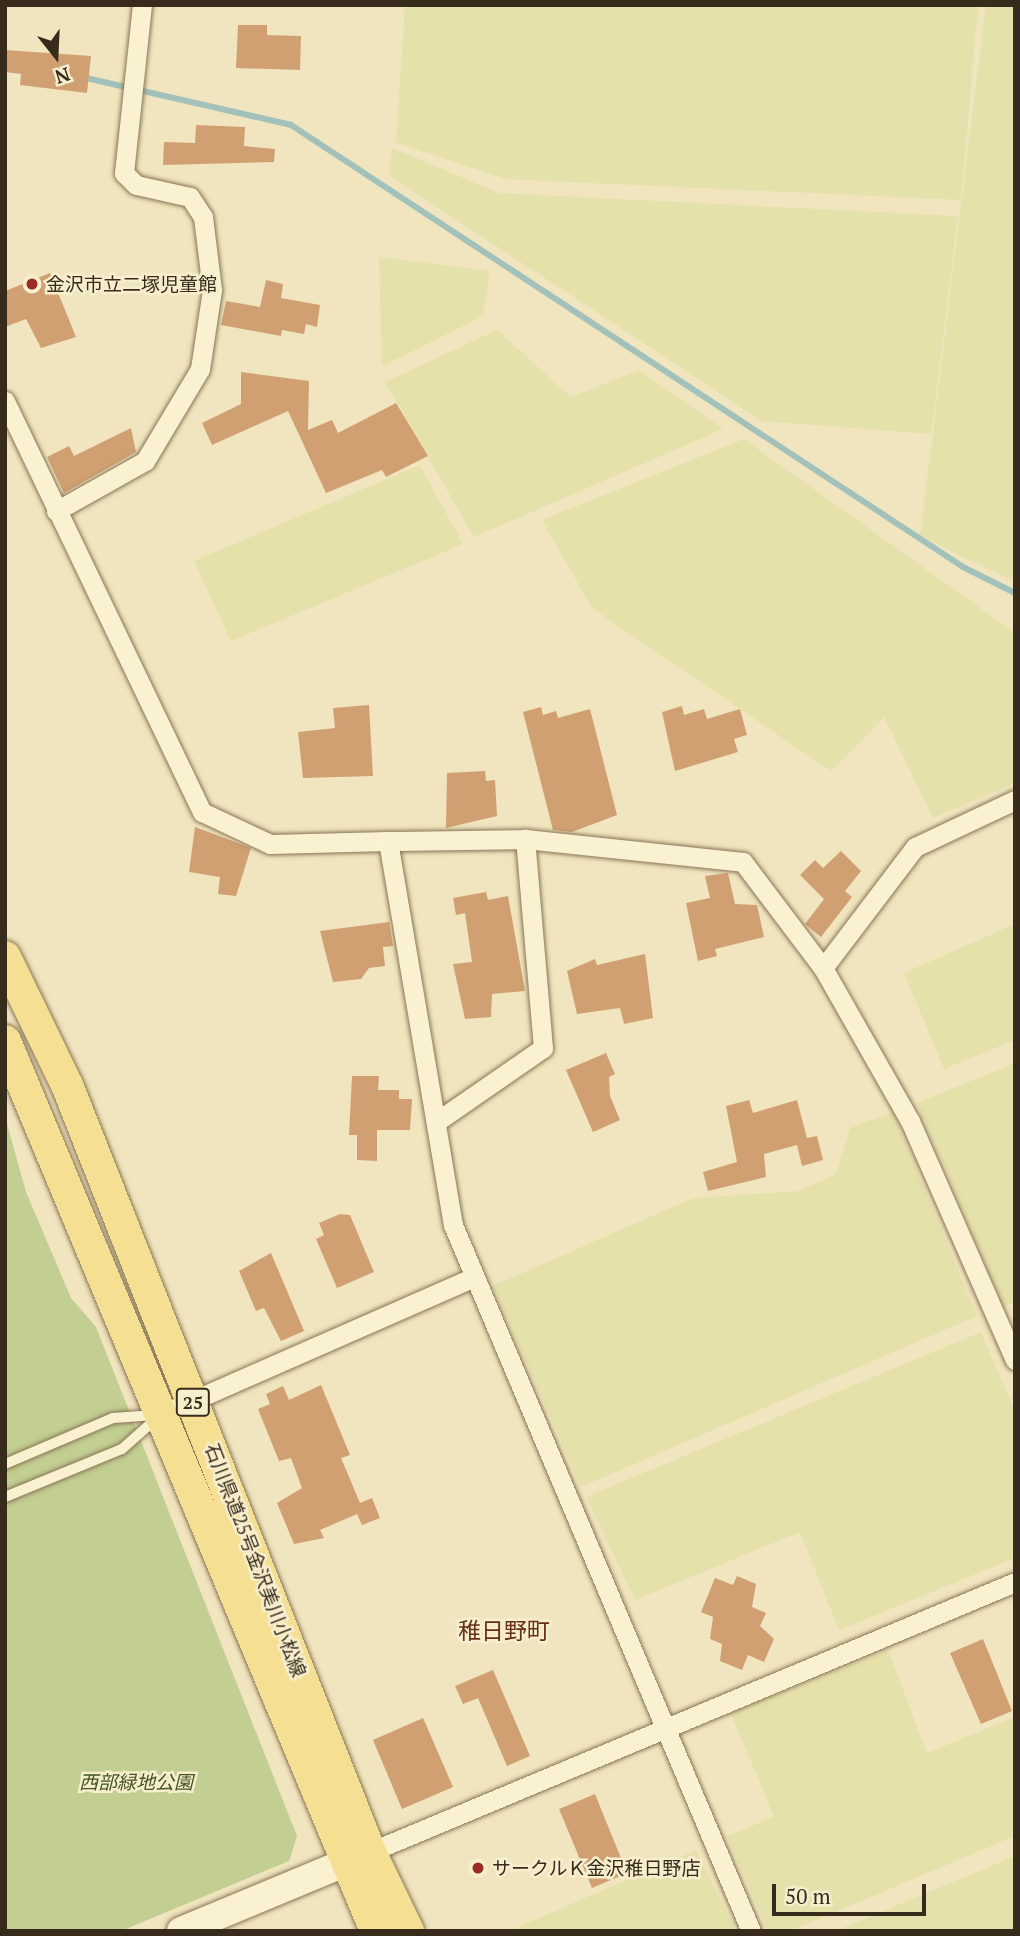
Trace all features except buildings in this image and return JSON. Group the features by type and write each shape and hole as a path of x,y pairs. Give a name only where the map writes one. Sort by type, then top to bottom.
{"main road":[{"name":"石川県道25号金沢美川小松線","path":"5,957 67,1085 193,1402 358,1856 376,1931"},
{"name":"石川県道25号金沢美川小松線","path":"5,1041 160,1415 358,1856 408,1931"},
{"path":"181,1931 358,1856"}],"street":[{"path":"56,511 145,461 200,369 212,289 203,217 190,197 136,185 124,173 142,5"},
{"path":"5,401 202,812 270,844 525,839 743,862 823,968 910,1121 1015,1360"},
{"path":"823,968 915,847 1015,800"},
{"path":"436,1122 542,1048 525,839"},
{"path":"388,841 453,1225 662,1726 751,1931"},
{"path":"160,1415 474,1277"},
{"path":"358,1856 662,1726 1015,1581"}],"lane":[{"path":"5,1464 113,1418 160,1415"},
{"path":"5,1497 122,1449 160,1415"}],"shaded area":[{"path":"405,5 978,5 961,200 505,179 396,142"},
{"path":"986,5 1015,5 1015,582 920,536"},
{"path":"392,148 499,193 958,216 931,434 761,421 389,175"},
{"path":"379,257 490,271 483,316 382,366"},
{"path":"497,330 571,397 639,370 723,429 474,537 385,382"},
{"path":"744,439 1015,633 1015,783 933,818 884,717 831,771 592,608 542,520"},
{"path":"420,465 463,544 231,641 194,561"},
{"path":"1015,924 1015,1040 944,1069 904,973"},
{"path":"1015,1063 1015,1302 1004,1307 917,1103"},
{"path":"893,1112 977,1316 581,1487 493,1286 693,1198 799,1191 836,1174 850,1128"},
{"path":"981,1332 1015,1411 1015,1558 839,1630 800,1532 635,1600 586,1497"},
{"path":"888,1650 927,1753 1015,1717 1015,1836 790,1931 768,1931 727,1836 774,1817 731,1713"},
{"path":"696,1850 736,1931 509,1931"},
{"path":"1015,1856 1015,1931 836,1931"}],"green space":[{"name":"西部緑地公園","path":"5,1117 26,1192 71,1298 96,1327 297,1836 289,1861 121,1931 5,1931"}],"waterway":[{"path":"82,77 291,125 963,567 1015,593"}],"place":[{"name":"金沢市立二塚児童館","path":"32,284"},
{"name":"サークルＫ金沢稚日野店","path":"478,1868"}],"district":[{"name":"稚日野町","path":"504,1631"}]}
